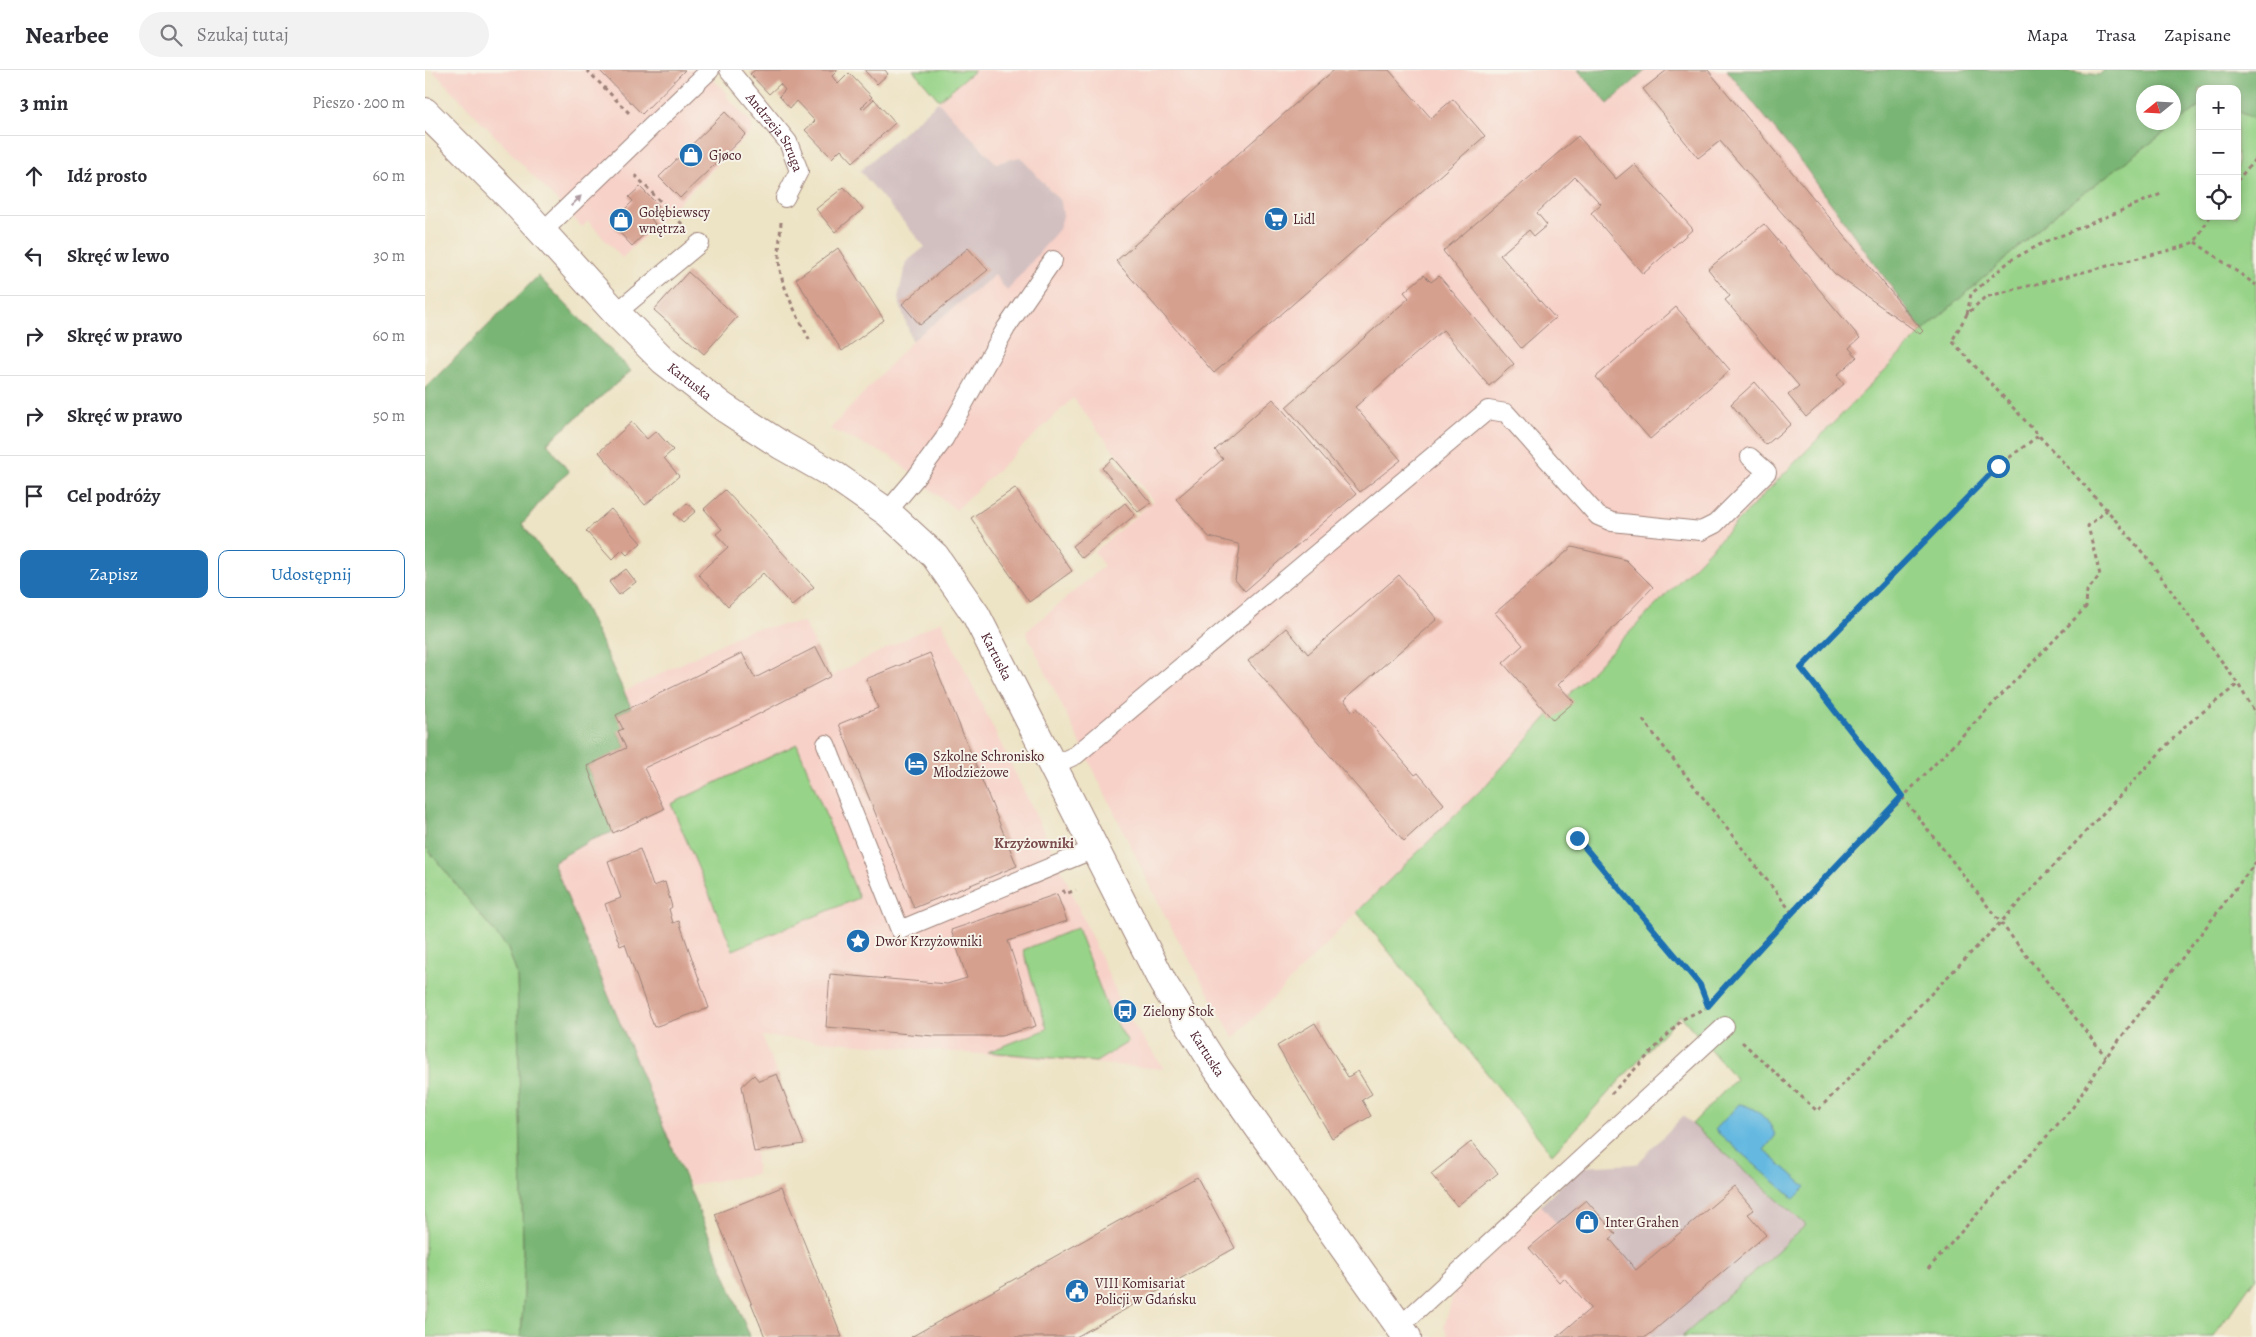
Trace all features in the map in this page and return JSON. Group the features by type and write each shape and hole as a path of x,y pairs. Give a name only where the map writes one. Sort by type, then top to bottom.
{"street":[{"name":"Kartuska","path":"425,112 543,231 617,314 663,361 723,407 781,445 834,475 887,512 935,556 976,615 1054,765 1094,849 1163,983 1218,1070 1403,1331"}],"lane":[{"path":"543,231 710,70"},
{"name":"Andrzeja Struga","path":"729,70 789,142 799,171 785,198"},
{"path":"617,314 700,243"},
{"path":"887,512 914,480 944,439 1006,328 1053,260"},
{"path":"1054,765 1077,755 1488,410 1506,412 1598,516 1612,522 1701,531 1715,524 1767,472 1750,457"},
{"path":"826,744 900,930 1094,849"},
{"path":"1403,1331 1725,1026"}],"path":[{"path":"587,70 632,116"},
{"path":"2241,176 2256,158"},
{"path":"613,164 700,243"},
{"path":"1967,314 1971,294 2011,260 2041,244 2161,194"},
{"path":"785,198 779,242 780,270 788,293 811,343"},
{"path":"2208,220 2195,242 2080,274 1985,297 1967,314 1952,341 2107,510 2152,564 2238,684 2256,714"},
{"path":"2195,242 2256,285"},
{"path":"2038,436 1998,466 1801,668 2106,1057"},
{"path":"1708,1006 1754,952 1793,914 1902,796 2087,607 2087,591 2101,575 2088,526 2107,510"},
{"path":"1577,838 1700,985 1708,1006 1725,1026 1817,1111 2000,923 2184,727 2238,684"},
{"path":"1643,720 1793,914"},
{"path":"1927,1269 2073,1108 2106,1057 2256,862"}],"shaded area":[{"path":"432,70 703,70 728,94 726,96 752,124 751,132 622,258 588,221 582,227"},
{"path":"975,70 1578,70 1608,104 1646,70 1727,70 1802,163 1923,331 1549,715 1486,785 1357,912 1234,1038 1166,918 1026,632 1104,566 1094,552 1153,501 1073,398 956,510 890,456 830,429 912,341 995,275 1007,290 1061,202 1020,157 996,163 938,102"},
{"path":"938,102 996,163 1020,157 1061,202 1063,216 1059,229 1007,291 995,275 912,341 898,298 906,262 925,247 860,171"},
{"path":"941,621 1054,853 1125,1012 1164,1069 762,1036 804,1144 755,1152 757,1174 690,1185 635,1062 553,862 591,840 612,832 587,766 618,731 623,728 616,715 631,707 624,692 749,630 804,622 831,676"},
{"path":"1683,1116 1806,1225 1682,1337 1652,1337 1541,1205 1581,1167 1637,1164"},
{"path":"1541,1205 1652,1337 1449,1337 1444,1327 1454,1292"}],"green space":[{"path":"913,70 975,70 939,100"},
{"path":"1578,70 1646,70 1608,104"},
{"path":"1727,70 2060,70 2099,75 2104,70 2256,70 2256,120 2241,113 2241,85 2196,85 2196,109 2181,120 2181,85 2136,85 2136,130 2168,130 2057,213 1923,331 1802,163"},
{"path":"2196,109 2196,220 2241,220 2241,113 2256,120 2256,1277 2213,1337 1682,1337 1806,1225 1692,1124 1736,1079 1680,1015 1552,1154 1357,912 1486,785 1549,715 1923,331 2057,213 2168,130 2181,130 2181,120"},
{"path":"538,276 631,371 547,443 569,472 556,483 522,524 583,603 631,707 616,715 623,729 618,732 626,748 587,766 613,832 591,840 553,862 750,1337 521,1337 524,1291 517,974 508,949 425,846 425,388"},
{"path":"797,744 859,898 733,950 671,804"},
{"path":"425,846 508,949 517,974 524,1291 521,1337 425,1337"},
{"path":"1077,928 1108,1009 1128,1042 1096,1062 988,1052 1047,1029 1023,950"}],"water":[{"path":"1739,1104 1756,1111 1766,1119 1775,1136 1764,1150 1806,1187 1794,1199 1715,1130"}],"building":[{"path":"599,70 685,70 642,114"},
{"path":"755,70 838,70 832,76 838,84 849,73 872,97 861,108 863,109 874,99 895,123 853,162 841,149 832,158 805,130 815,121 796,101 790,108 779,96 785,90 780,84 769,94 750,74"},
{"path":"864,70 885,70 888,74 877,84"},
{"name":"Lidl","path":"1334,70 1389,70 1431,118 1453,99 1485,136 1214,373 1116,261"},
{"path":"1667,70 1708,70 1923,331 1920,334 1835,274 1720,141 1698,158 1643,89"},
{"path":"725,112 746,134 680,198 659,177"},
{"path":"1578,136 1616,179 1634,164 1693,229 1643,274 1591,213 1601,204 1575,177 1537,213 1547,225 1534,236 1529,230 1500,255 1555,318 1521,348 1443,251"},
{"path":"640,187 662,209 651,219 655,224 632,246 611,223 633,201 629,197"},
{"path":"844,187 863,209 835,232 816,209"},
{"path":"1764,224 1860,338 1849,348 1857,357 1837,375 1844,384 1806,417 1788,395 1799,386 1725,300 1730,296 1708,269"},
{"path":"838,248 884,320 842,351 796,279"},
{"path":"968,248 988,270 920,325 902,304"},
{"path":"688,272 737,317 704,354 654,310"},
{"path":"1424,275 1431,282 1439,276 1514,364 1489,386 1443,330 1355,407 1401,460 1360,492 1286,407 1409,298 1404,292"},
{"path":"1676,307 1730,370 1650,439 1596,377"},
{"path":"1755,382 1791,424 1766,445 1731,404"},
{"path":"1273,399 1356,494 1245,591 1235,580 1240,547 1238,544 1209,537 1176,499 1223,459 1215,450"},
{"path":"632,422 647,439 656,431 673,450 664,458 679,476 645,505 599,452"},
{"path":"1113,458 1151,503 1138,512 1102,468"},
{"path":"1015,488 1072,571 1029,602 971,518"},
{"path":"725,490 814,587 792,606 763,573 728,606 698,574 728,547 716,534 722,529 704,509"},
{"path":"687,503 696,511 683,522 674,514"},
{"path":"1125,503 1135,515 1082,558 1072,546"},
{"path":"611,509 641,543 627,555 622,550 612,560 586,531"},
{"path":"1572,547 1626,560 1653,587 1558,685 1574,702 1553,720 1503,663 1523,645 1495,613"},
{"path":"626,569 636,582 619,595 609,582"},
{"path":"1399,575 1437,619 1344,700 1353,712 1357,708 1415,775 1418,773 1444,804 1404,841 1248,661 1286,628 1308,654"},
{"path":"816,647 831,676 751,718 644,768 664,809 613,833 587,766 626,748 618,731 623,729 616,715 742,653 755,678"},
{"name":"Szkolne Schronisko Młodzieżowe","path":"930,653 1017,866 914,908 839,724 878,708 866,679"},
{"path":"640,849 653,886 665,882 672,907 669,909 673,923 679,921 709,1008 654,1027 625,944 620,946 605,904 621,898 608,861"},
{"path":"1057,894 1067,921 1008,941 1036,1026 1001,1036 934,1036 826,1027 830,974 947,984 967,978 951,930"},
{"path":"1315,1023 1348,1077 1358,1071 1372,1094 1362,1100 1371,1116 1332,1138 1277,1046"},
{"path":"777,1074 804,1144 754,1152 742,1086 754,1075 759,1081"},
{"path":"1471,1142 1498,1173 1457,1206 1431,1174"},
{"name":"VIII Komisariat Policji w Gdańsku","path":"1197,1177 1235,1248 1076,1337 911,1337"},
{"path":"782,1187 842,1337 765,1337 715,1214"},
{"path":"1734,1187 1754,1210 1748,1214 1766,1235 1650,1334 1646,1337 1557,1337 1591,1308 1564,1278 1559,1282 1529,1248 1586,1200 1616,1234 1610,1239 1636,1270"}],"place":[{"name":"Gjøco","path":"691,155"},
{"name":"Lidl","path":"1276,219"},
{"name":"Gołębiewscy wnętrza","path":"621,220"},
{"name":"Szkolne Schronisko Młodzieżowe","path":"916,764"},
{"name":"Dwór Krzyżowniki","path":"858,941"},
{"name":"Zielony Stok","path":"1125,1011"},
{"name":"Inter Grahen","path":"1587,1222"},
{"name":"VIII Komisariat Policji w Gdańsku","path":"1077,1291"}],"district":[{"name":"Krzyżowniki","path":"1034,843"}],"route":[{"path":"1577,838 1700,985 1708,1006 1754,952 1793,914 1902,796 1801,668 1998,466"}]}
